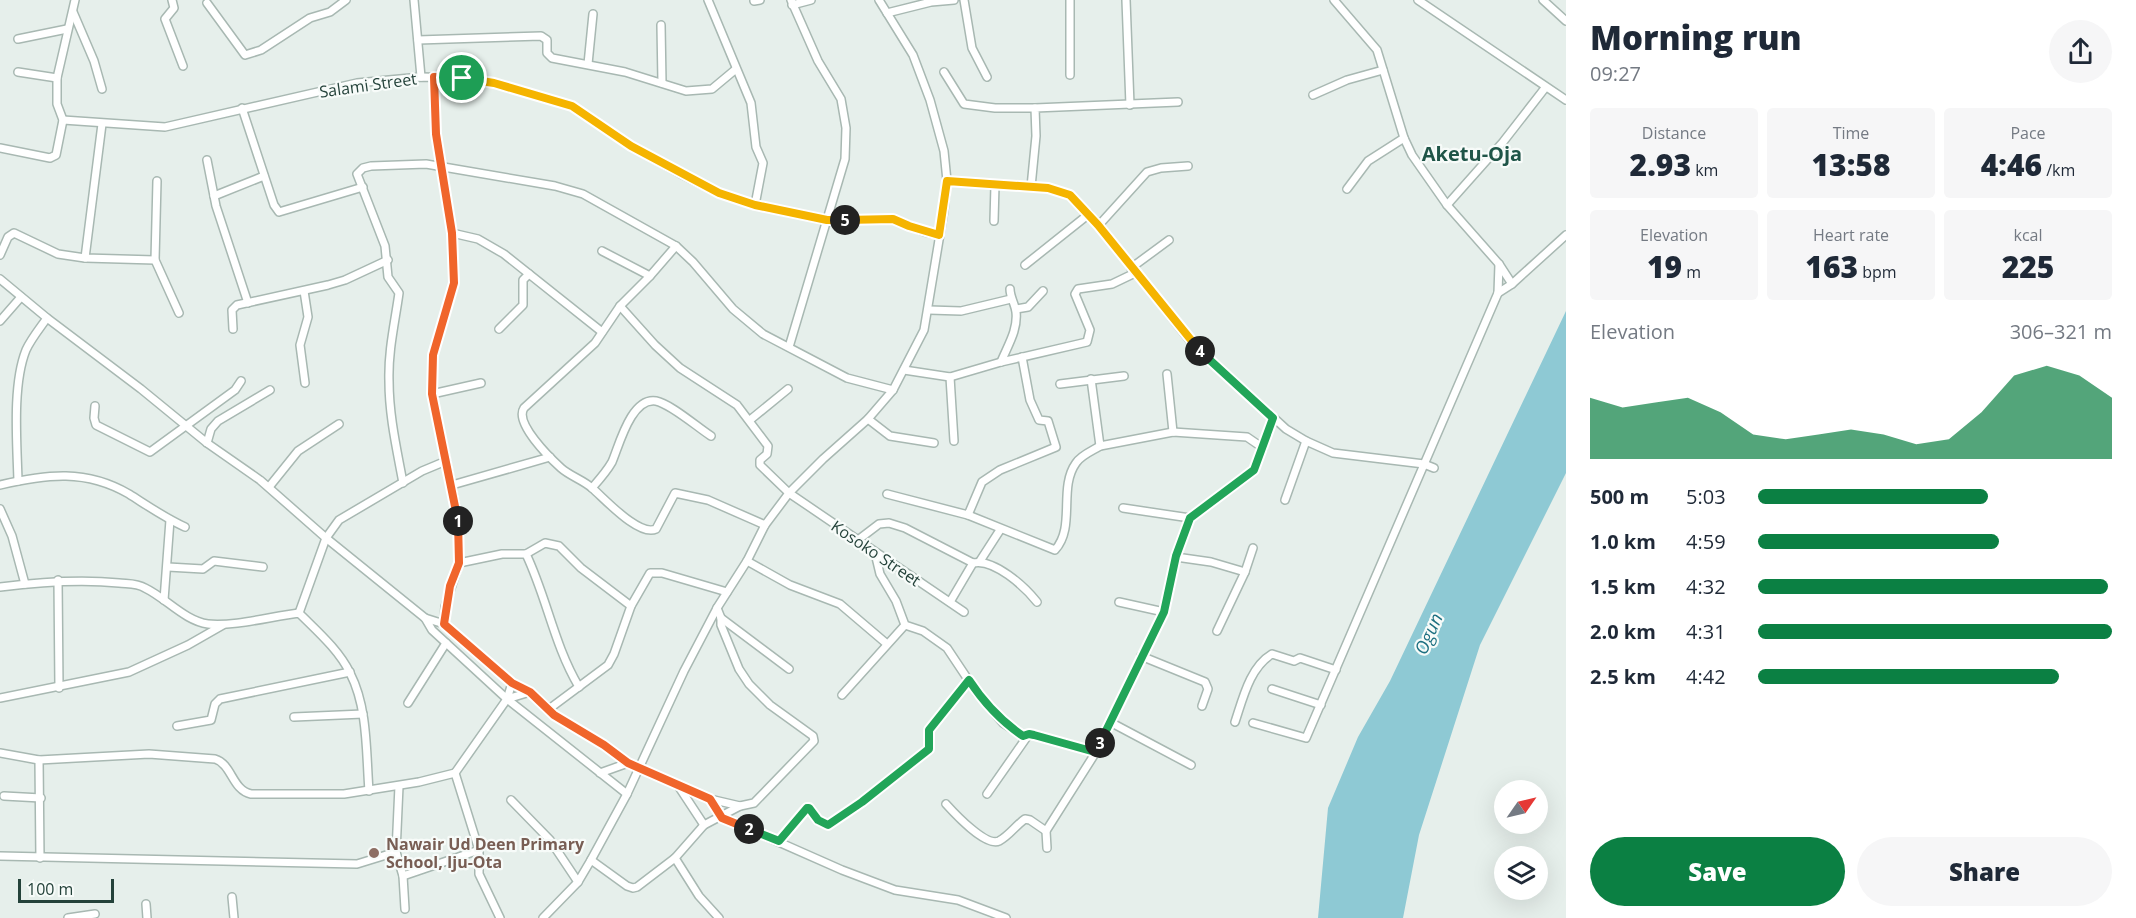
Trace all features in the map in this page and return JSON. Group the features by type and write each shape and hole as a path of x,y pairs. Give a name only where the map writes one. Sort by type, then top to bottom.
{"street":[{"path":"0,148 54,158 63,120 57,104 57,78 75,0"},
{"path":"172,0 174,8 165,19 183,66"},
{"path":"207,3 245,55 261,50 310,18 330,12 346,0"},
{"path":"414,0 421,77"},
{"path":"708,0 751,103 756,147 763,161 755,205"},
{"path":"789,347 845,159 845,114 838,92 823,70 791,3 811,0"},
{"path":"543,918 578,882 591,860 627,794 684,671 765,525 789,493 868,419 893,390 924,330 929,310 947,181 944,151 938,125 919,69 879,0"},
{"path":"887,13 931,2 954,0"},
{"path":"964,0 972,48 987,77"},
{"path":"1070,0 1070,75"},
{"path":"1126,0 1130,105"},
{"path":"1334,0 1377,50 1404,138 1447,205 1499,264 1512,284"},
{"path":"1418,0 1545,88 1566,100"},
{"path":"1543,0 1566,21"},
{"path":"73,12 94,61 102,89"},
{"path":"588,64 593,14"},
{"path":"661,25 662,83"},
{"path":"18,39 67,29"},
{"path":"418,40 541,36 547,40 547,53 552,58 588,64 686,91 712,89 736,69"},
{"path":"1313,95 1347,80 1383,69"},
{"path":"18,72 57,78"},
{"path":"944,72 964,104 995,108 1178,102"},
{"name":"Salami Street","path":"63,120 165,126 357,83 421,77 462,78 494,83 572,106 631,146 719,193 755,205 827,220"},
{"path":"434,77 436,134 452,233 454,283 433,355 432,394 458,524 459,563 450,586 444,624"},
{"path":"1447,205 1503,142 1545,88"},
{"path":"243,108 274,205 279,212 363,187"},
{"path":"1031,187 1036,136 1035,108"},
{"path":"85,258 102,124"},
{"path":"1347,189 1368,161 1404,138"},
{"path":"207,160 229,252 248,303"},
{"path":"403,483 390,408 388,380 390,344 399,293 388,277 388,260 357,174 363,168 370,166 426,164 571,189 676,246 744,320 763,334 847,378 893,390"},
{"path":"1098,225 1147,172 1161,168 1188,166"},
{"path":"214,195 264,176"},
{"path":"157,181 155,260 179,313"},
{"path":"947,181 1048,188 1070,195 1089,214 1191,342 1273,418 1306,441 1333,453 1424,464 1434,468"},
{"path":"994,221 995,185"},
{"path":"1025,265 1089,214"},
{"path":"827,220 893,219 939,235"},
{"path":"0,255 8,237 14,233 54,253 85,258 155,260"},
{"path":"452,233 478,238 504,254 602,332"},
{"path":"1498,293 1512,284 1566,235"},
{"path":"904,370 950,377 1001,362 1087,342 1090,330 1074,294 1078,289 1112,284 1169,240"},
{"path":"676,246 620,306 584,354 521,411 525,427 562,469 592,488 605,502 646,530 656,529 675,493 708,500 765,525"},
{"path":"602,251 650,276"},
{"path":"233,329 232,310 237,305 345,280 388,260"},
{"path":"1253,723 1306,738 1498,293 1499,264"},
{"path":"499,329 523,305 523,280 529,274"},
{"path":"0,279 207,443 269,487 326,538 425,618 432,630 507,699 627,794"},
{"path":"1001,362 1016,329 1016,309 1011,299 1010,289"},
{"path":"304,291 308,317 300,345 305,383"},
{"path":"1016,309 1028,307 1043,291"},
{"path":"0,321 21,297"},
{"path":"929,310 961,311 1011,299"},
{"path":"620,306 666,356 692,378 737,405 750,420 788,389"},
{"path":"18,481 17,397 23,358 47,318"},
{"path":"968,514 982,482 1000,470 1056,447 1048,421 1039,420 1030,400 1022,357"},
{"path":"1167,374 1173,432"},
{"path":"1060,384 1124,376"},
{"path":"950,377 954,441"},
{"path":"1091,379 1100,446"},
{"path":"95,406 96,425 146,452 154,451 235,390 241,381"},
{"path":"432,394 481,384"},
{"path":"207,443 211,429 218,421 270,390"},
{"path":"592,488 609,467 622,431 646,402 658,401 711,436"},
{"path":"1047,848 1046,831 1095,752 1164,612 1176,556 1190,518 1254,470 1273,418"},
{"path":"868,419 890,436 934,443"},
{"name":"Kosoko Street","path":"750,420 768,446 767,454 760,460 760,465 789,493 964,612"},
{"path":"269,487 298,451 339,424"},
{"path":"887,494 968,514 1000,530 1055,550 1063,542 1069,475 1077,460 1100,446 1173,432 1247,437 1263,448"},
{"path":"1285,500 1306,441"},
{"path":"452,485 550,457"},
{"path":"299,613 326,538 343,516 422,471 446,461"},
{"path":"0,485 67,475 94,478 129,494 185,527"},
{"path":"1123,508 1190,518"},
{"path":"0,509 12,536 25,584"},
{"path":"164,600 170,520"},
{"path":"858,540 879,524 889,523 905,528 1012,577 1037,602"},
{"path":"950,602 1000,530"},
{"path":"459,563 502,554 526,554 545,543 559,546 580,568 631,606"},
{"path":"1217,631 1245,572 1253,548"},
{"path":"875,553 880,574 896,601 905,625"},
{"path":"526,554 539,581 560,651 579,687"},
{"path":"1176,556 1211,562 1245,572"},
{"path":"168,567 203,569 214,561 263,567"},
{"path":"747,561 790,585 840,604 887,644"},
{"path":"549,709 608,665 615,654 631,606 647,576 655,572 727,592"},
{"path":"0,587 58,580 93,580 134,584 186,615 206,624 223,625 299,613"},
{"path":"58,580 59,688"},
{"path":"1119,602 1164,612"},
{"path":"591,860 633,888 644,883 675,858 704,825 722,818 740,806 754,803 795,764 815,739 770,705 749,684 739,669 721,626 717,608"},
{"path":"299,613 325,639 350,672 360,694 369,791"},
{"path":"425,618 444,624 512,683 530,692 549,709 628,763 710,799 740,806"},
{"path":"721,618 789,669"},
{"path":"0,698 59,688 129,672 188,645 223,625"},
{"path":"842,695 905,625"},
{"path":"905,625 923,631 947,648 976,693 1004,723 1025,737"},
{"path":"408,703 446,643"},
{"path":"1235,722 1252,677 1262,660 1272,654 1294,661 1300,658 1336,670"},
{"path":"1141,656 1205,682 1208,689 1202,706"},
{"path":"177,726 211,720 214,707 220,699 350,672"},
{"path":"779,841 807,808 818,820 828,825 862,802 929,749 929,730 969,680"},
{"path":"0,753 39,760 179,754 219,759 236,784 249,794 314,795 369,791 455,773 507,699 512,683"},
{"path":"1272,689 1322,705"},
{"path":"507,699 530,692"},
{"path":"294,717 363,714"},
{"path":"1110,722 1191,765"},
{"path":"987,794 1029,734 1095,752"},
{"path":"39,760 40,858"},
{"path":"600,772 628,763"},
{"path":"455,773 479,850 479,874 500,918"},
{"path":"399,786 396,852 403,876 405,909"},
{"path":"678,786 704,825"},
{"path":"4,796 40,798"},
{"path":"710,799 722,818 842,870 895,890 958,900 1006,918"},
{"path":"511,800 550,840 578,882"},
{"path":"946,804 966,825 990,841 1000,840 1025,819 1046,831"},
{"path":"403,876 479,850"},
{"path":"0,856 357,864 396,852"},
{"path":"675,858 699,896 719,918"},
{"path":"232,897 234,918"},
{"path":"146,904 147,918"},
{"path":"68,918 95,914"}],"water":[{"name":"Ogun","path":"1566,311 1566,473 1480,645 1419,835 1403,918 1318,918 1328,808 1358,737 1390,681"}],"place":[{"name":"Nawair Ud Deen Primary School, Iju-Ota","path":"374,853"}],"district":[{"name":"Aketu-Oja","path":"1472,154"}],"route":[{"path":"434,77 462,78 494,83 572,106 631,146 719,193 755,205 827,220 886,218 939,235 947,181 1048,188 1070,195 1077,201 1191,342 1273,418 1254,470 1190,518 1176,556 1164,612 1095,752 1034,735 1023,736 1004,723 976,693 969,680 929,730 931,742 929,749 862,802 828,825 818,820 807,808 797,817 779,841 722,818 710,799 628,763 604,745 554,715 530,692 512,683 444,624 450,586 459,563 459,538 456,507 432,394 433,355 454,283 452,233 436,134 434,77"}]}
